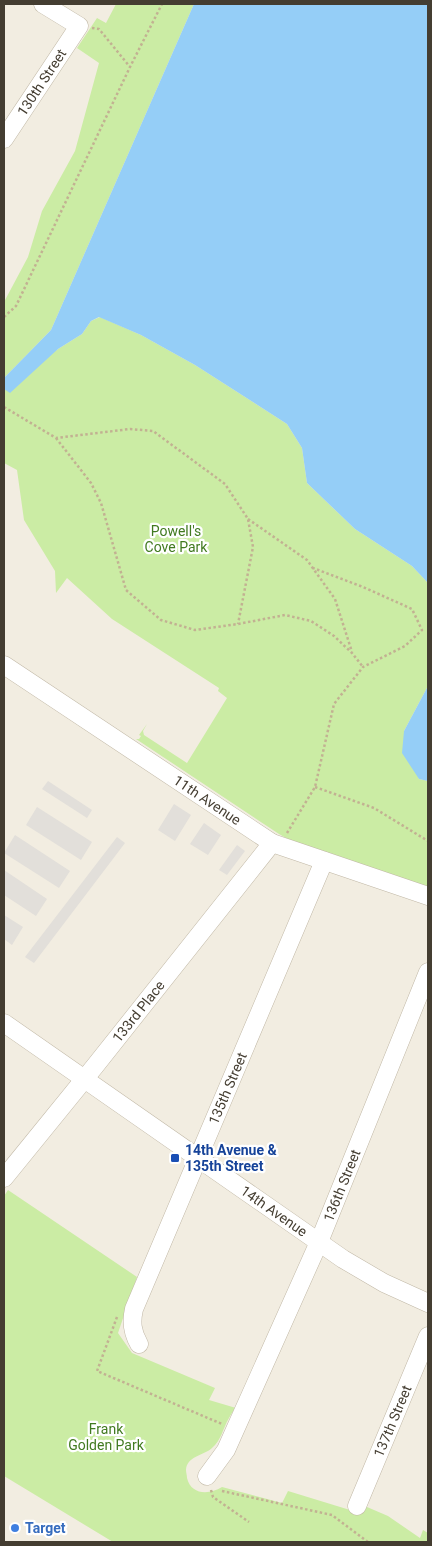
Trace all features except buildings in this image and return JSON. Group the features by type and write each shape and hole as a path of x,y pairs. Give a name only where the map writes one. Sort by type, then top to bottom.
{"street":[{"path":"43,4 78,26"},
{"name":"130th Street","path":"4,139 78,26"},
{"name":"11th Avenue","path":"4,665 276,845 428,896"},
{"name":"133rd Place","path":"4,1178 276,845"},
{"name":"135th Street","path":"139,1344 132,1328 134,1309 324,861"},
{"name":"136th Street","path":"207,1476 226,1450 319,1242 428,972"},
{"name":"14th Avenue","path":"4,1023 343,1259 384,1283 428,1303"},
{"name":"137th Street","path":"357,1506 428,1336"}],"path":[{"path":"4,317 16,306 162,4"},
{"path":"78,26 99,29 130,67"},
{"path":"4,407 56,438 91,483 101,503 126,590 161,620 195,630 285,615 311,622 334,636 352,652 362,667"},
{"path":"56,438 130,429 153,430 225,484 248,519 307,560 335,599 352,652"},
{"path":"238,624 253,547 248,519"},
{"path":"276,845 289,829 315,787 334,704 362,667 404,646 422,630 412,610 363,587 313,568"},
{"path":"315,787 374,808 428,841"},
{"path":"117,1318 97,1371 222,1424"},
{"path":"222,1491 332,1515 368,1542"},
{"path":"214,1497 249,1522"}],"green space":[{"path":"116,4 194,4 51,330 4,378 4,302 28,257 42,211 75,151 99,63 77,48 97,18 106,23"},
{"name":"Powell's Cove Park","path":"100,317 141,335 195,365 287,424 302,448 307,483 355,529 412,566 428,583 428,686 404,731 419,779 428,781 428,890 314,854 279,834 136,739 139,739 141,736 139,735 147,724 143,731 144,735 187,763 227,698 218,691 219,688 112,619 67,578 56,593 55,571 24,520 17,470 4,463 4,388 82,334 91,321"},
{"name":"Frank Golden Park","path":"8,1190 137,1277 118,1333 132,1353 215,1388 209,1400 236,1408 215,1445 192,1459 187,1465 187,1478 192,1488 206,1492 222,1487 282,1503 288,1491 350,1510 367,1507 388,1516 420,1538 423,1530 428,1533 428,1542 113,1542 4,1476 4,1196"}],"shaded area":[{"path":"48,781 92,810 87,818 42,789"},
{"path":"174,804 191,815 175,841 158,830"},
{"path":"37,807 92,842 81,860 26,825"},
{"path":"204,823 221,835 208,855 190,844"},
{"path":"15,835 70,871 59,888 4,853"},
{"path":"117,837 125,843 34,963 25,957"},
{"path":"237,845 245,851 227,875 219,870"},
{"path":"4,870 47,899 36,916 4,895"},
{"path":"4,915 23,927 12,945 4,939"}],"water":[{"path":"194,4 428,4 428,583 412,566 355,529 307,483 302,448 287,424 195,365 141,335 99,317 91,321 82,334 58,349 10,393 4,389 4,378 51,330"},
{"path":"428,686 428,781 419,779 402,753 404,731"}],"place":[{"name":"14th Avenue & 135th Street","path":"175,1158"},
{"name":"Target","path":"15,1528"}]}
